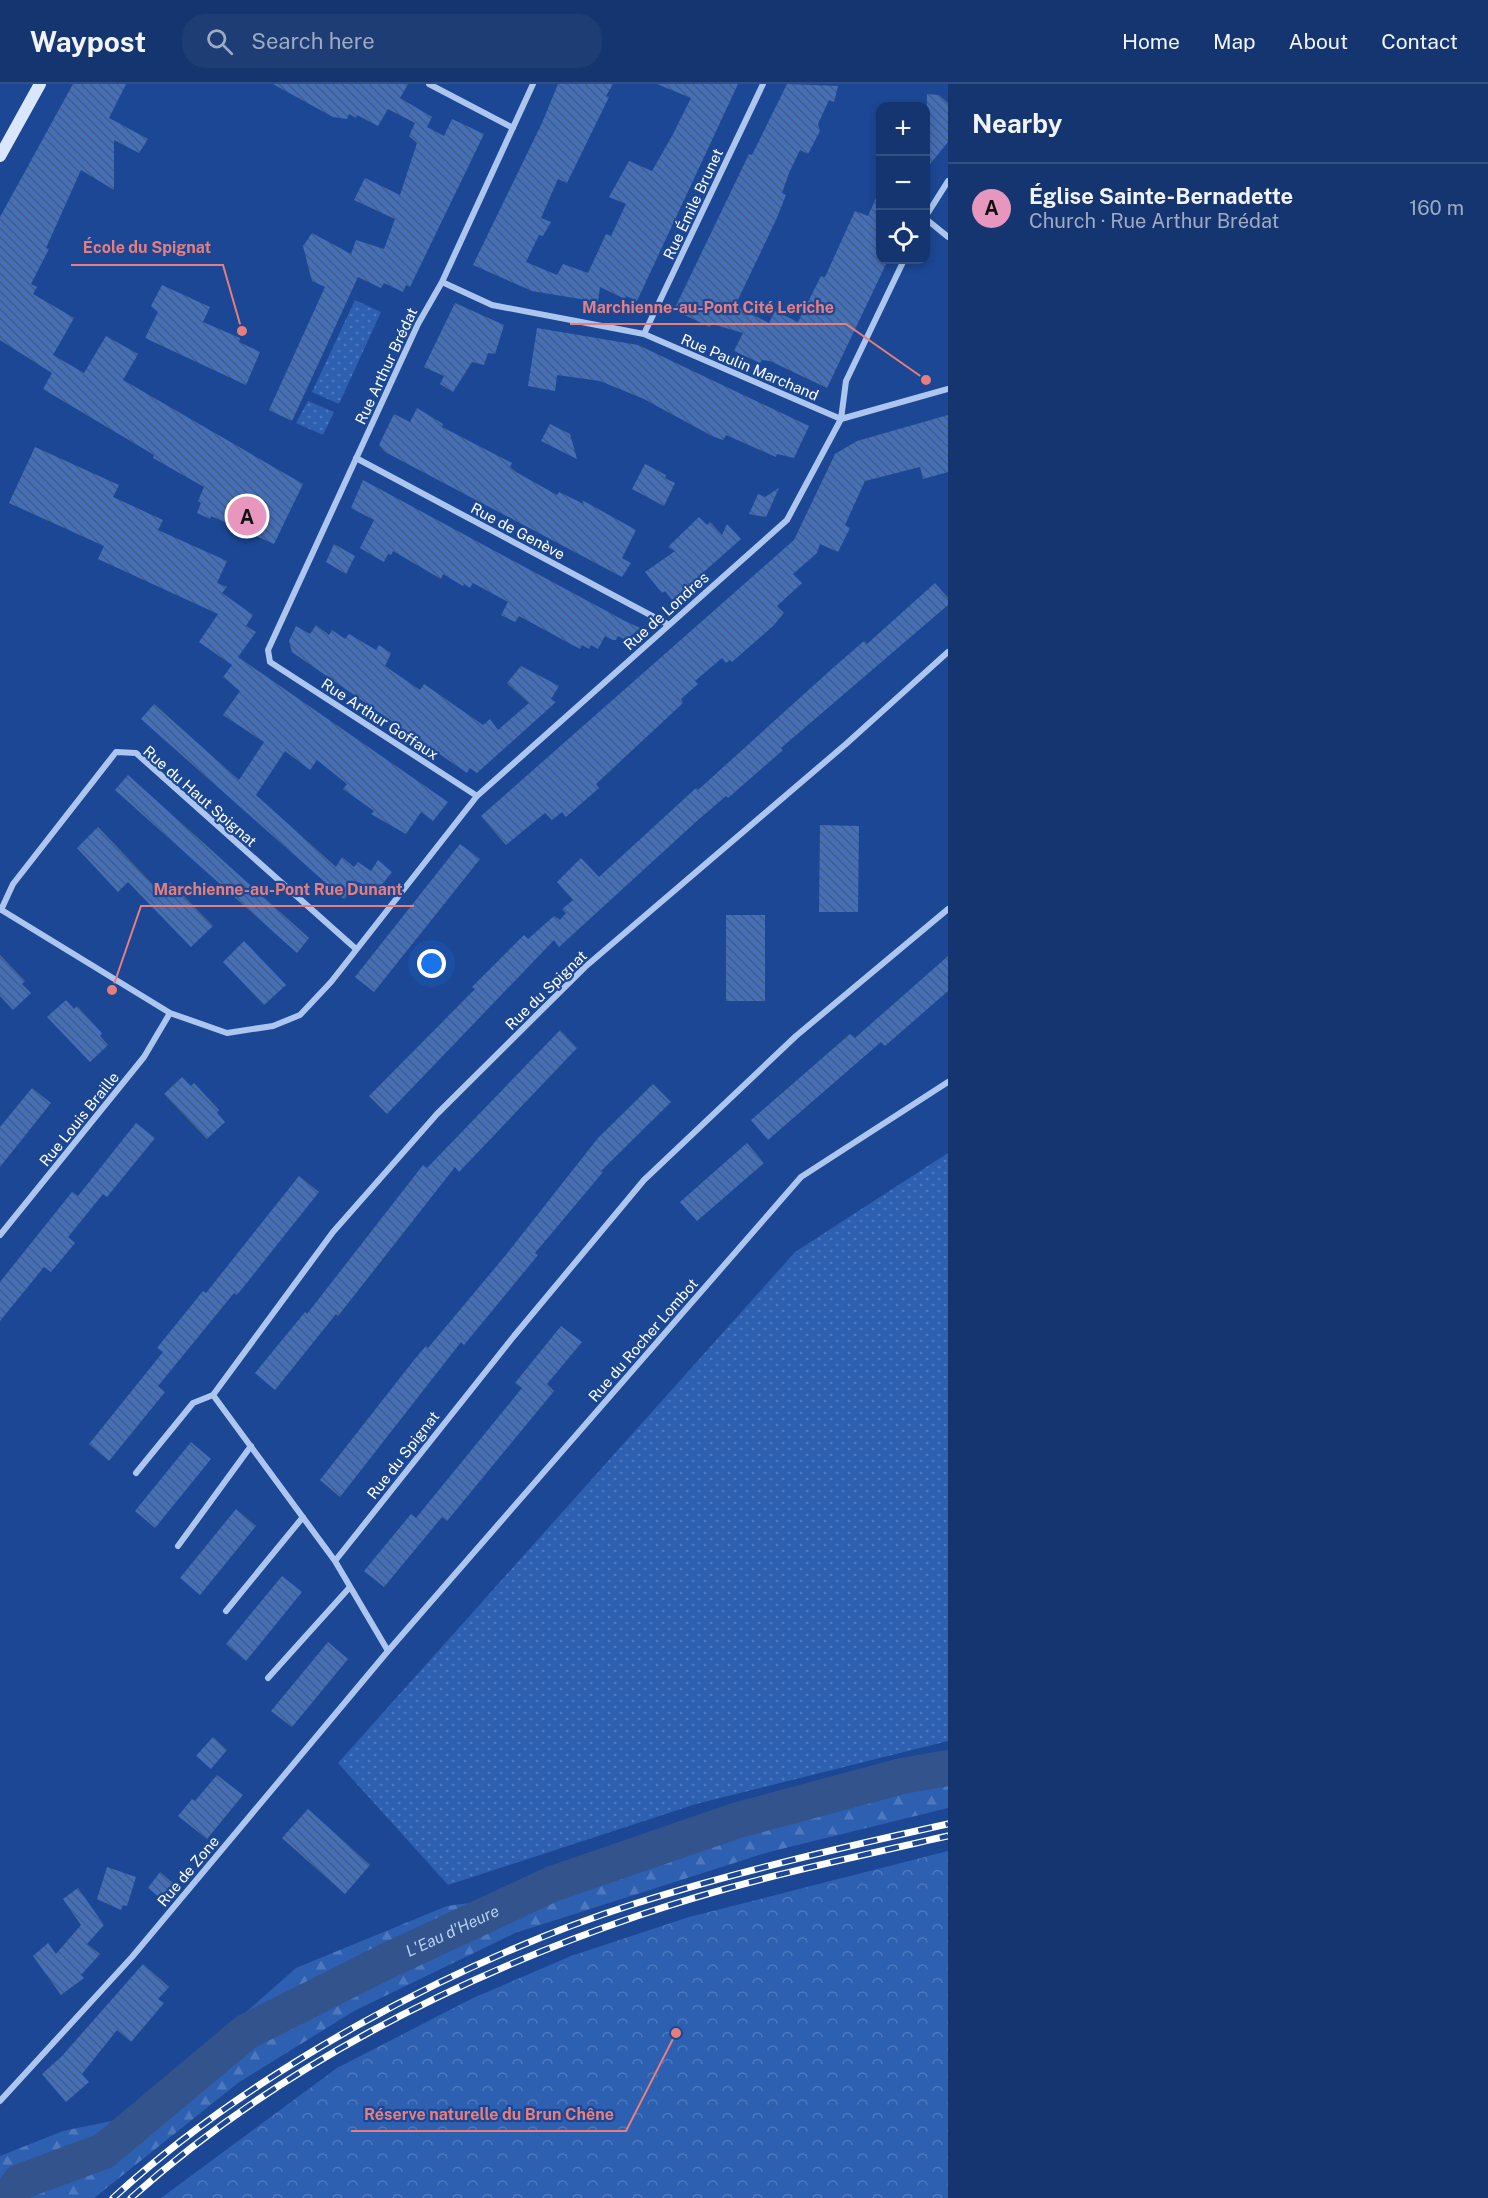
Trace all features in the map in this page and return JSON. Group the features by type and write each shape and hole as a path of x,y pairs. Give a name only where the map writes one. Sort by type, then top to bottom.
{"main road":[{"path":"0,156 40,84"}],"street":[{"path":"429,84 513,128"},
{"name":"Rue Arthur Brédat","path":"270,662 268,650 418,324 442,282 533,84"},
{"name":"Rue Émile Brunet","path":"644,333 763,84"},
{"path":"930,211 948,181"},
{"path":"930,221 948,237"},
{"path":"902,264 846,381 841,419 948,389"},
{"name":"Rue Paulin Marchand","path":"442,282 492,304 644,333 841,419"},
{"name":"Rue de Londres","path":"0,909 170,1013 227,1032 273,1026 300,1015 331,982 477,796 787,520 841,419"},
{"name":"Rue de Genève","path":"356,458 669,625"},
{"name":"Rue du Spignat","path":"136,1473 193,1404 213,1395 333,1232 437,1114 585,967 846,744 948,652"},
{"name":"Rue Arthur Goffaux","path":"270,662 477,796"},
{"name":"Rue du Haut Spignat","path":"0,909 13,884 116,752 136,753 356,949"},
{"name":"Rue du Spignat","path":"335,1561 514,1336 644,1180 796,1036 948,909"},
{"name":"Rue Louis Braille","path":"0,1235 144,1058 170,1013"},
{"name":"Rue du Rocher Lombot","path":"388,1651 801,1177 948,1082"},
{"path":"213,1395 335,1561 388,1651"},
{"path":"178,1546 251,1446"},
{"path":"226,1611 303,1517"},
{"path":"268,1678 350,1587"},
{"name":"Rue de Zone","path":"0,2101 132,1957 388,1651"}],"green space":[{"path":"355,300 381,312 339,404 312,392"},
{"path":"308,401 334,412 323,435 296,423"},
{"path":"948,1153 948,1741 696,1804 448,1885 338,1763 795,1252"},
{"path":"948,1784 948,1808 769,1852 515,1933 354,2011 238,2083 94,2198 0,2198 0,2156 63,2131 126,2118 296,1968 447,1906 580,1888 844,1804"},
{"path":"948,1851 948,2198 161,2198 337,2068 473,1998 571,1956 689,1917"}],"building":[{"path":"73,84 126,84 109,118 148,139 139,153 114,140 114,190 81,170 46,248 49,249 31,284 37,287 33,294 74,318 53,355 84,373 106,336 138,354 123,380 303,484 274,544 211,516 210,519 197,513 201,503 198,501 204,487 43,389 52,373 0,340 0,217"},
{"path":"273,84 408,84 400,98 432,117 427,127 444,136 452,119 484,134 410,287 406,285 403,292 384,283 381,288 358,277 292,421 269,410 325,287 312,281 303,246 312,233 351,254 356,240 384,249 395,219 354,200 365,178 400,195 417,143 409,136 415,123 388,109 378,126 357,115 356,118 349,114 347,119 333,117"},
{"path":"558,84 613,84 606,96 609,97 567,183 558,179 541,218 551,222 543,236 539,235 526,262 557,275 563,264 588,273 606,234 611,236 626,204 609,197 629,161 652,171 672,136 691,98 657,84 738,84 637,301 626,296 625,299 600,287 598,302 532,291 473,265 542,123"},
{"path":"787,84 838,86 834,102 829,100 818,124 820,131 808,154 800,150 789,173 782,193 786,195 776,220 735,306 769,323 775,311 798,322 821,276 825,277 855,211 868,216 876,198 876,264 886,264 827,388 770,361 762,360 760,363 734,351 743,333 712,324 710,327 674,310 749,154 752,155"},
{"path":"927,94 939,95 948,103 948,142 930,164 930,102 927,102"},
{"path":"162,285 210,307 203,322 240,338 239,342 260,352 246,385 145,338 158,312 151,306"},
{"path":"455,303 504,325 495,354 488,353 484,365 472,362 453,392 440,384 444,376 424,367"},
{"path":"537,328 638,345 809,426 794,458 777,454 776,457 726,435 723,440 712,436 644,399 600,381 557,375 555,391 528,386"},
{"path":"417,408 443,424 442,427 512,463 510,467 516,472 557,495 559,492 584,504 582,500 636,530 622,558 631,563 622,577 385,452 379,445 394,414 410,422"},
{"path":"948,415 948,472 923,479 920,467 865,481 845,525 850,528 838,552 820,544 817,553 793,574 802,583 777,606 784,613 773,626 732,662 730,660 726,663 722,658 695,681 698,684 681,699 683,703 596,784 599,788 566,817 562,812 552,820 545,813 506,845 481,816 794,540 835,454 857,441"},
{"path":"550,424 570,434 577,459 541,441"},
{"path":"35,447 119,485 113,497 163,520 158,530 227,561 217,583 227,587 222,593 253,615 246,626 256,632 238,657 448,802 433,821 421,812 406,834 371,814 374,811 343,789 347,784 317,760 310,770 285,751 256,795 336,867 342,857 354,867 358,862 371,871 378,860 392,872 374,895 359,882 344,899 141,719 154,704 239,780 264,742 223,715 240,691 223,677 232,665 199,642 218,614 98,559 104,546 9,503"},
{"path":"645,464 666,475 665,478 675,483 664,506 632,489"},
{"path":"363,480 640,628 626,640 618,636 616,640 613,640 605,636 598,649 591,645 589,649 582,645 580,649 519,616 515,622 501,615 508,602 473,583 470,588 443,574 441,579 393,551 391,555 388,554 384,562 360,548 374,520 351,508"},
{"path":"779,488 766,517 749,514 758,494 765,497"},
{"path":"699,517 707,525 710,522 722,535 727,524 741,539 672,600 665,591 662,593 645,572 675,551 668,547"},
{"path":"334,544 355,556 346,574 326,562"},
{"path":"935,583 948,598 948,605 781,748 783,750 728,798 726,796 698,820 559,947 554,940 387,1114 369,1096 475,989 472,987 524,935 528,939 554,916 560,920 566,913 562,909 573,900 557,882 581,858 599,877 834,667 864,641 867,644"},
{"path":"316,625 329,635 332,630 345,639 349,634 376,650 379,645 391,653 385,666 420,690 424,684 483,725 490,719 498,730 529,703 507,683 521,666 559,686 551,699 556,702 477,773 470,768 467,773 292,652 289,641 296,626 310,634"},
{"path":"128,775 309,938 297,953 115,790"},
{"path":"820,825 859,826 858,912 819,912"},
{"path":"98,827 160,892 170,882 213,926 191,947 128,882 118,892 77,848"},
{"path":"460,844 480,859 374,992 355,977"},
{"path":"726,915 765,915 765,1001 726,1001"},
{"path":"244,941 286,985 264,1005 223,962"},
{"path":"0,955 25,981 22,984 31,993 13,1010 0,996"},
{"path":"948,956 948,991 885,1046 881,1042 768,1140 751,1120 850,1034 855,1038"},
{"path":"66,1000 74,1009 77,1006 102,1033 100,1036 108,1045 90,1062 47,1017"},
{"path":"560,1030 577,1048 459,1172 455,1167 338,1316 336,1314 275,1390 255,1373 305,1312 307,1314 423,1165 427,1168"},
{"path":"182,1077 191,1086 194,1083 219,1110 217,1113 225,1122 207,1139 164,1094"},
{"path":"653,1084 671,1102 601,1171 603,1172 535,1253 538,1255 464,1345 461,1342 340,1497 320,1480 414,1360 426,1346 428,1348 505,1256 598,1138"},
{"path":"32,1088 51,1103 0,1167 0,1127"},
{"path":"136,1123 155,1138 107,1197 103,1194 68,1237 75,1243 51,1272 44,1267 0,1321 0,1282 72,1192 78,1196"},
{"path":"747,1143 764,1163 697,1221 680,1202"},
{"path":"299,1176 319,1192 237,1295 234,1293 158,1386 165,1392 109,1461 89,1444 163,1352 157,1348 203,1291 206,1293"},
{"path":"561,1326 582,1342 547,1384 554,1391 447,1521 442,1517 384,1587 364,1571 411,1514 416,1518 522,1388 515,1383"},
{"path":"191,1442 211,1459 155,1528 135,1511"},
{"path":"236,1509 256,1526 200,1595 180,1578"},
{"path":"282,1576 302,1592 246,1661 226,1644"},
{"path":"328,1642 348,1659 292,1727 271,1711"},
{"path":"213,1737 227,1750 211,1769 196,1756"},
{"path":"217,1775 243,1795 207,1839 178,1816 192,1799 195,1801"},
{"path":"308,1809 370,1865 345,1894 282,1838"},
{"path":"107,1867 136,1877 127,1906 123,1905 121,1910 97,1899"},
{"path":"160,1872 174,1884 161,1899 148,1888"},
{"path":"78,1888 104,1925 87,1944 100,1954 81,1975 84,1978 61,1995 33,1956 48,1943 56,1954 81,1925 63,1899"},
{"path":"143,1964 169,1987 158,1999 164,2003 131,2042 117,2030 82,2074 89,2082 66,2102 42,2074 62,2056"}],"waterway":[{"name":"L'Eau d'Heure","path":"9,2198 20,2182 104,2151 246,2032 387,1961 552,1884 738,1820 902,1776 948,1768"}],"railway":[{"path":"113,2198 168,2151 228,2106 292,2064 360,2024 499,1955 569,1927 675,1891 792,1860 948,1824"},
{"path":"131,2198 187,2151 246,2108 307,2068 371,2031 504,1967 571,1940 678,1903 793,1871 948,1836"}],"place":[{"name":"École du Spignat","path":"242,331"},
{"name":"Marchienne-au-Pont Cité Leriche","path":"926,380"},
{"name":"Église Sainte-Bernadette","path":"247,516"},
{"name":"Marchienne-au-Pont Rue Dunant","path":"112,990"},
{"name":"Réserve naturelle du Brun Chêne","path":"676,2033"}]}
